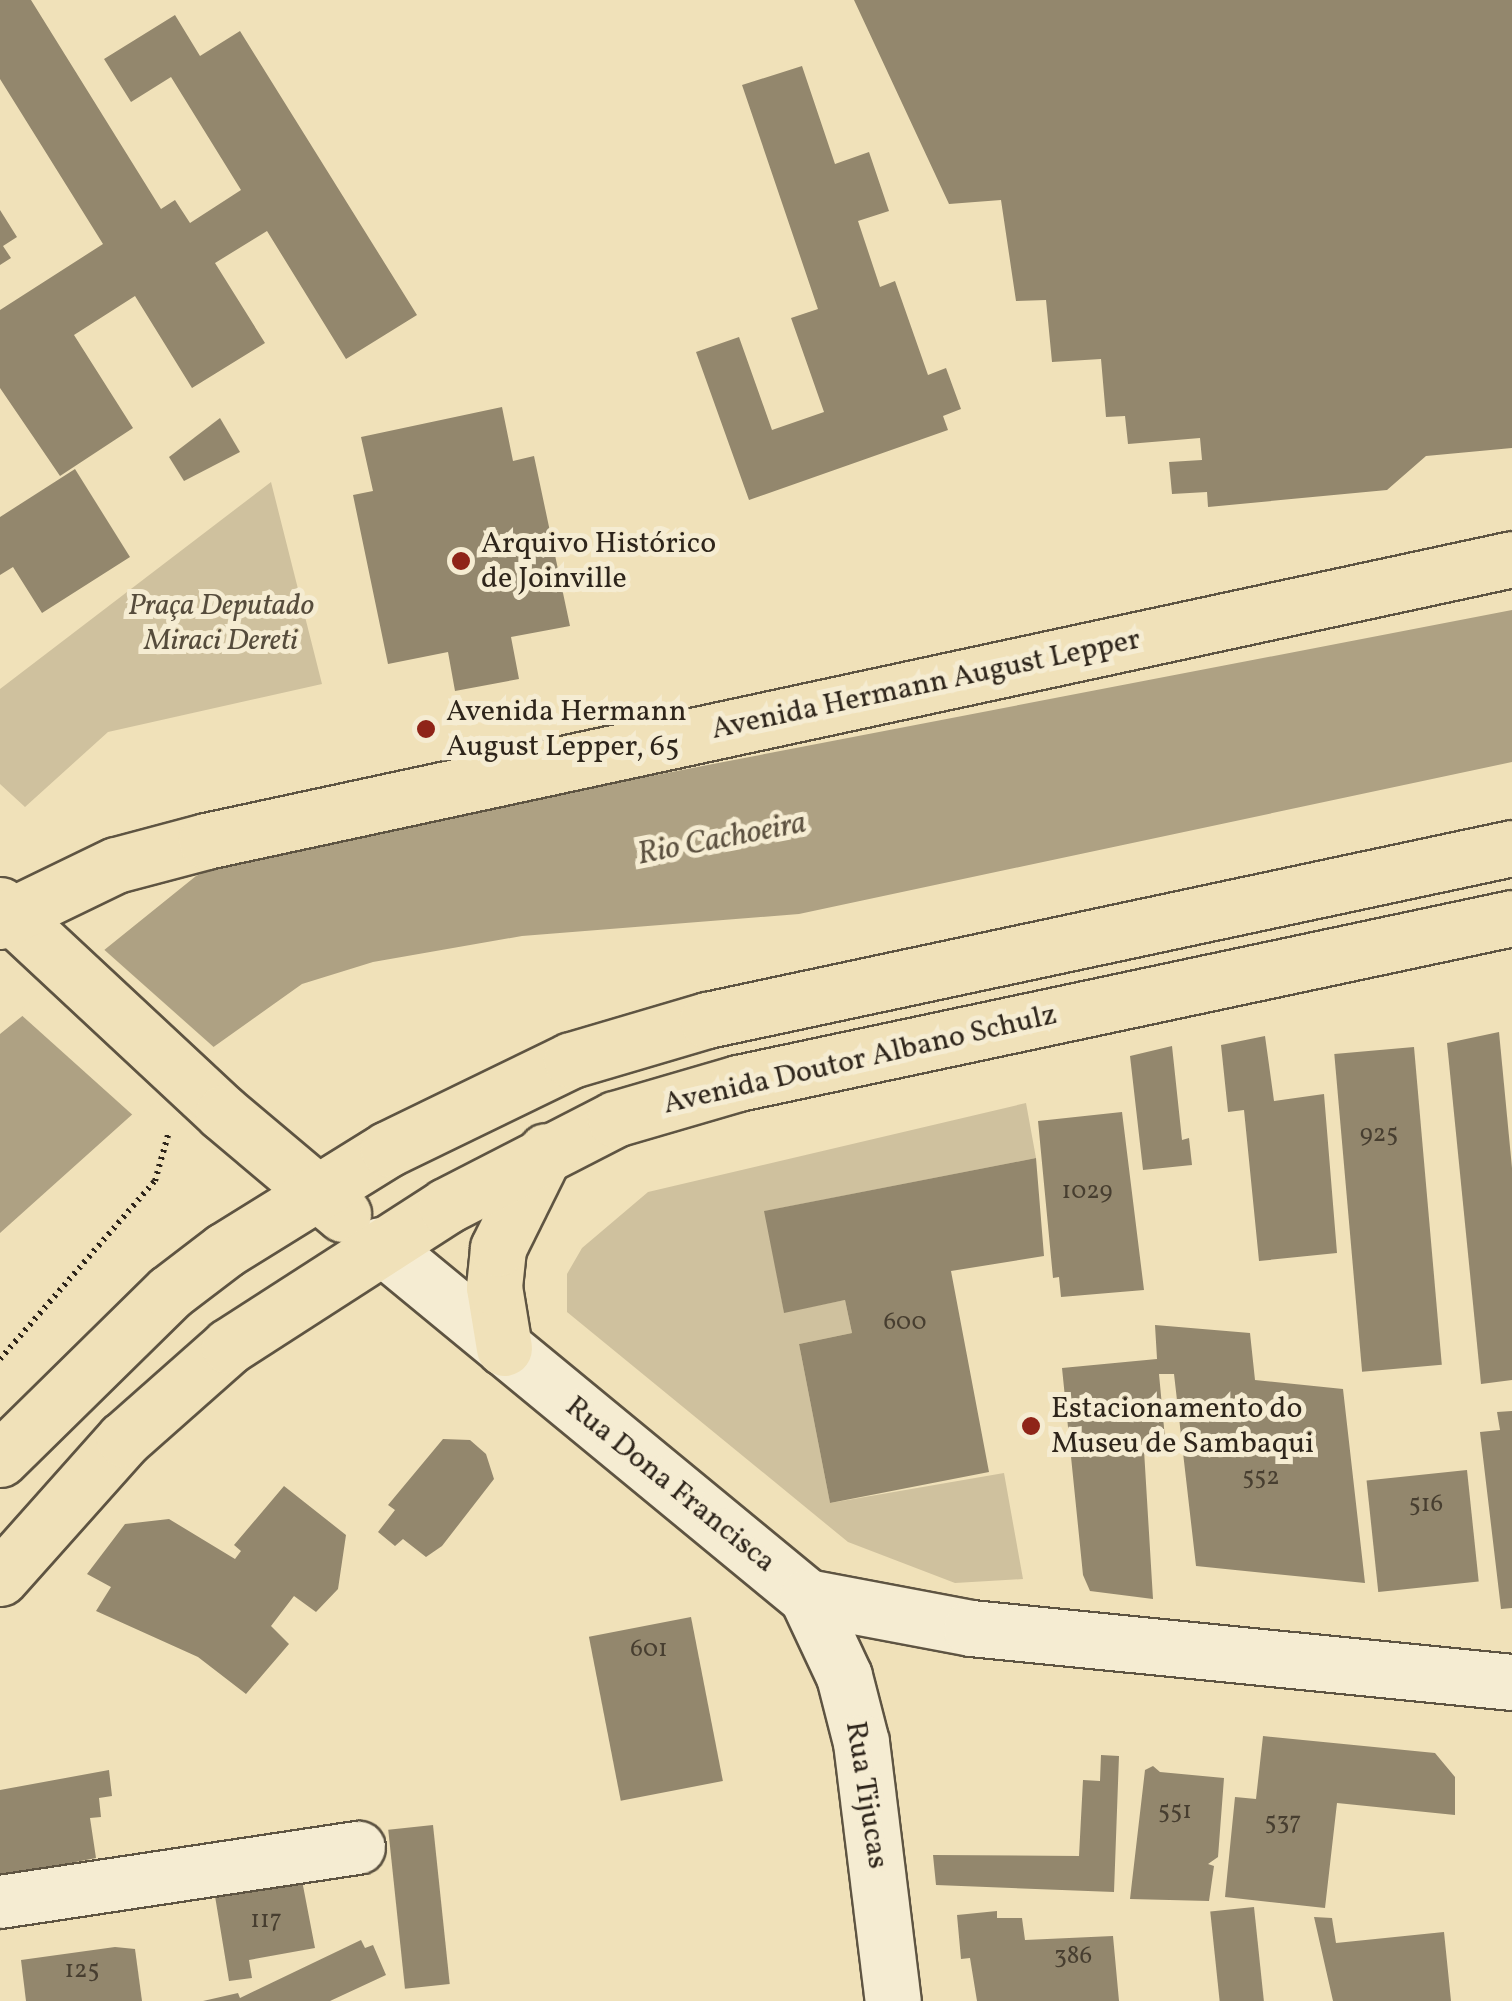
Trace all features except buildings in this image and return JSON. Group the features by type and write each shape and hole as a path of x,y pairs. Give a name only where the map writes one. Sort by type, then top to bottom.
{"main road":[{"name":"Avenida Hermann August Lepper","path":"3,914 116,865 206,841 1512,559"},
{"path":"0,1459 170,1292 316,1190 504,1090 641,1037 1512,848"},
{"name":"Rua Dona Francisca","path":"3,914 55,961 185,1113 316,1190 806,1597 971,1628 1512,1682"},
{"name":"Avenida Doutor Albano Schulz","path":"0,1578 136,1428 229,1346 380,1245 546,1151 615,1120 738,1083 1512,918"},
{"path":"504,1348 494,1287 498,1248 546,1151"},
{"path":"0,1478 76,1492"},
{"name":"Rua Tijucas","path":"806,1597 844,1676 861,1742 893,2001"}],"street":[{"path":"0,1902 359,1848"}],"path":[{"path":"0,1359 156,1181 185,1113"}],"green space":[{"name":"Praça Deputado Miraci Dereti","path":"271,482 322,684 108,732 25,807 0,784 0,689"},
{"path":"1026,1103 1036,1158 765,1211 784,1312 845,1300 852,1333 799,1344 830,1503 1004,1473 1023,1579 955,1583 848,1542 567,1312 567,1274 582,1248 648,1192"}],"water":[{"name":"Rio Cachoeira","path":"1512,610 1512,762 799,914 522,936 373,962 302,984 184,1068 0,1233 0,1034 196,876 246,854"}],"pier":[{"path":"100,946 217,1050 136,1118 18,1012"}],"place":[{"name":"Arquivo Histórico de Joinville","path":"461,561"},
{"name":"Avenida Hermann August Lepper, 65","path":"426,729"},
{"name":"Estacionamento do Museu de Sambaqui","path":"1031,1426"}]}
